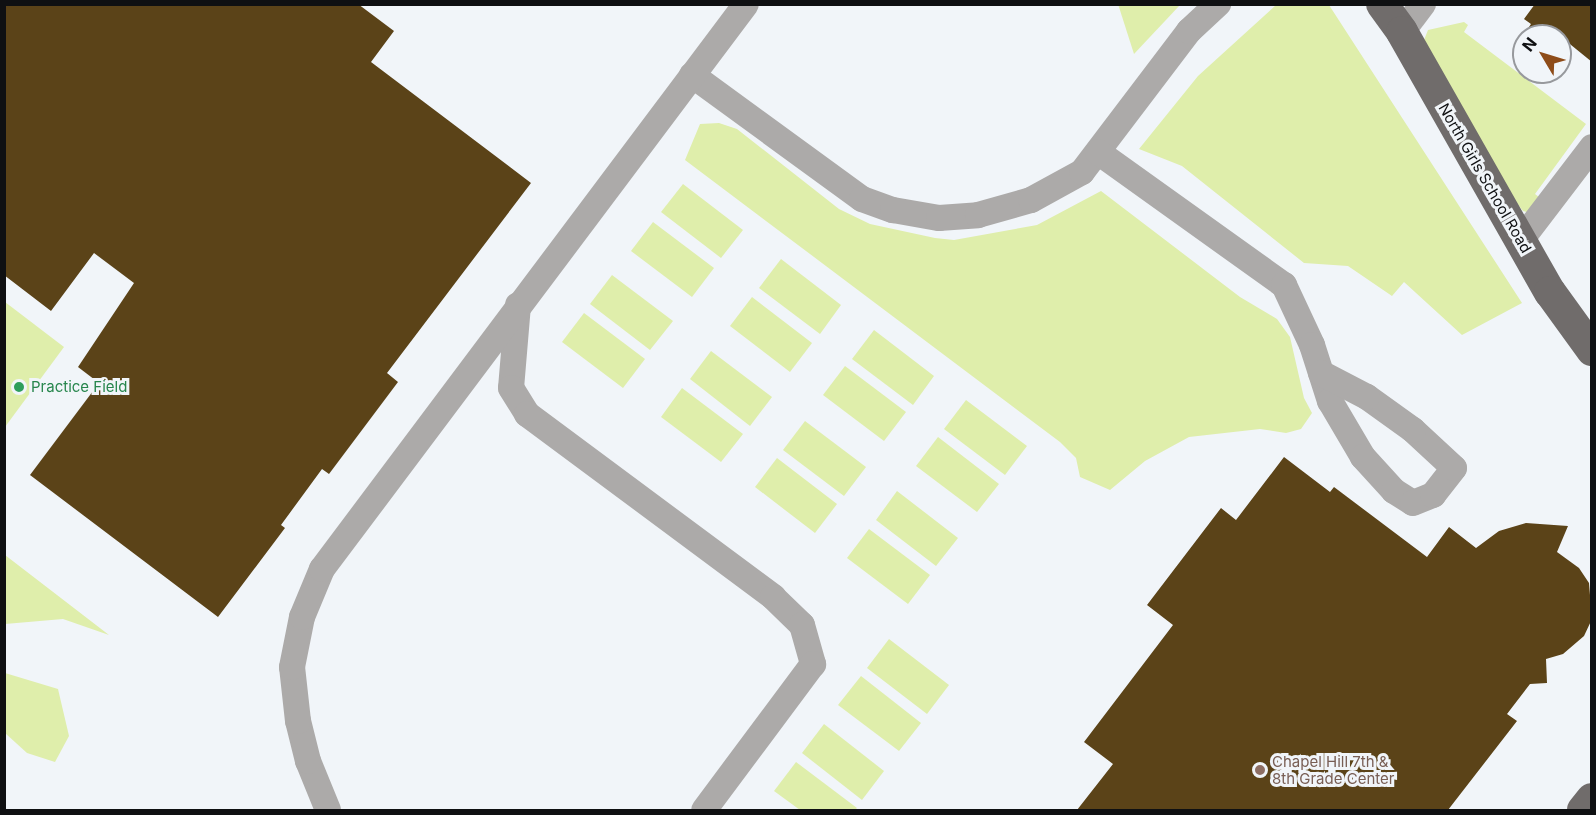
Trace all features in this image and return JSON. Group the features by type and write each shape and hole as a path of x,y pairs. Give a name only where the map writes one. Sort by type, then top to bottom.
{"main road":[{"name":"North Girls School Road","path":"1382,4 1402,32 1555,300 1592,350"},
{"path":"1583,810 1592,799"}],"lane":[{"path":"328,810 308,761 298,721 292,667 302,617 322,569 746,4"},
{"path":"692,75 862,199 892,210 939,218 978,215 1020,203 1083,172 1189,31 1218,4"},
{"path":"1402,32 1423,4"},
{"path":"1521,240 1592,147"},
{"path":"1098,152 1284,285 1321,373 1330,401 1371,465 1394,491 1413,503 1433,495 1454,468 1413,430 1367,397 1321,373"},
{"path":"518,305 511,388 527,414 773,597 802,625 813,664 704,810"}],"green space":[{"path":"1118,4 1180,4 1180,5 1134,54"},
{"path":"1276,5 1329,5 1522,303 1462,335 1404,282 1392,296 1348,266 1304,263 1182,166 1139,149 1198,76"},
{"path":"1464,22 1468,25 1464,32 1512,68 1512,84 1533,84 1586,124 1535,194 1544,201 1530,213 1523,211 1504,186 1422,45 1428,30"},
{"path":"719,123 737,129 839,209 870,224 935,238 954,240 1037,225 1101,191 1240,297 1277,319 1290,337 1304,398 1312,413 1301,429 1286,433 1260,429 1189,437 1145,461 1110,490 1080,477 1076,458 1060,442 685,160 700,124"},
{"path":"683,184 743,230 721,258 661,212"},
{"path":"653,222 714,268 692,297 631,251"},
{"path":"781,259 841,305 820,334 759,288"},
{"path":"612,275 673,321 650,350 590,304"},
{"path":"752,297 812,343 790,372 730,326"},
{"name":"Practice Field","path":"5,302 64,347 5,427"},
{"path":"584,313 645,359 623,388 562,342"},
{"path":"874,330 934,376 913,405 852,359"},
{"path":"711,351 772,397 750,426 690,379"},
{"path":"845,366 906,412 884,441 823,395"},
{"path":"682,388 743,434 721,462 661,417"},
{"path":"966,400 1027,446 1005,475 944,429"},
{"path":"805,421 866,467 844,496 783,450"},
{"path":"938,437 999,484 977,512 916,466"},
{"path":"777,458 837,504 815,533 755,487"},
{"path":"897,491 958,538 936,566 876,520"},
{"path":"869,529 930,575 908,604 847,558"},
{"path":"4,555 109,635 63,619 5,624"},
{"path":"889,639 949,685 927,714 867,668"},
{"path":"5,673 58,689 69,736 55,762 27,753 5,733"},
{"path":"861,676 921,723 899,751 838,705"},
{"path":"824,724 884,771 862,800 802,753"},
{"path":"796,762 857,808 855,810 800,810 774,791"}],"building":[{"path":"4,4 358,4 394,31 371,62 531,183 387,373 398,382 329,474 322,469 281,525 285,528 218,617 30,475 99,383 78,367 134,283 94,253 51,311 4,275"},
{"path":"1535,4 1592,4 1592,62 1572,46 1572,24 1531,24 1524,19"},
{"path":"1284,457 1330,492 1334,487 1427,557 1449,527 1476,548 1499,531 1526,523 1568,526 1557,552 1579,568 1589,583 1592,619 1584,636 1563,654 1546,659 1547,683 1530,684 1507,714 1517,721 1448,810 1077,810 1113,764 1084,742 1173,625 1147,605 1221,508 1236,520"}],"place":[{"name":"Practice Field","path":"19,387"},
{"name":"Chapel Hill 7th & 8th Grade Center","path":"1260,770"}]}
